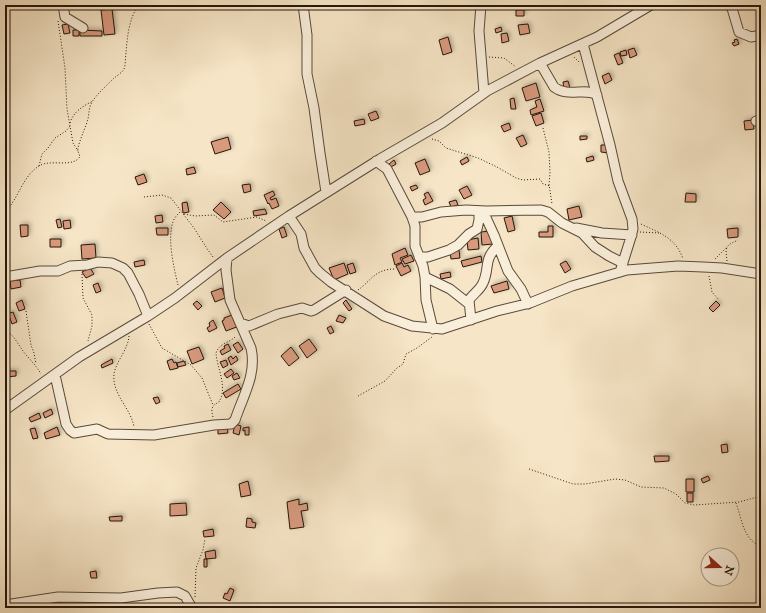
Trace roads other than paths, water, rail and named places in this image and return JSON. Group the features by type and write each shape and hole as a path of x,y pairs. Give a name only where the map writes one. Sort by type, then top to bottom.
{"street":[{"path":"63,5 65,17 83,28"},
{"path":"304,5 307,74 314,108 326,192"},
{"path":"482,5 479,31 484,93"},
{"path":"5,410 84,353 147,316 223,260 326,192 442,123 484,93 540,63 583,44 651,5"},
{"path":"731,5 739,32 751,37 761,35"},
{"path":"583,44 618,181 631,216 633,229 632,235 620,272"},
{"path":"540,63 554,88 573,93 591,92 597,95"},
{"path":"376,161 387,169 412,217 415,226 415,246 418,257 423,266 425,277 426,300 438,329"},
{"path":"412,217 422,217 441,212 466,210 541,210 550,213 562,223 582,233 590,242 609,256 623,263"},
{"path":"481,211 508,271 521,289 528,304"},
{"path":"418,257 428,257 458,245 477,228 481,211"},
{"path":"289,216 301,234 304,248 315,268 331,282 384,316 412,326 438,329 497,311 528,304 572,286 620,272 649,268 708,267 761,274"},
{"path":"574,228 602,233 632,235"},
{"path":"471,320 469,304 471,298 483,283 491,252 498,246"},
{"path":"55,375 64,417 72,432 78,433 96,429 106,434 154,435 231,424 234,421 251,379 252,352 242,325 230,300 226,270 223,260"},
{"path":"5,277 58,271 70,266 80,266 101,262 112,263 123,268 128,274 139,294 147,316"},
{"path":"425,277 450,289 469,304"},
{"path":"242,325 249,326 278,314 302,308 311,311 348,292"},
{"path":"5,605 58,597 122,598 177,592 185,596 194,605"}]}
